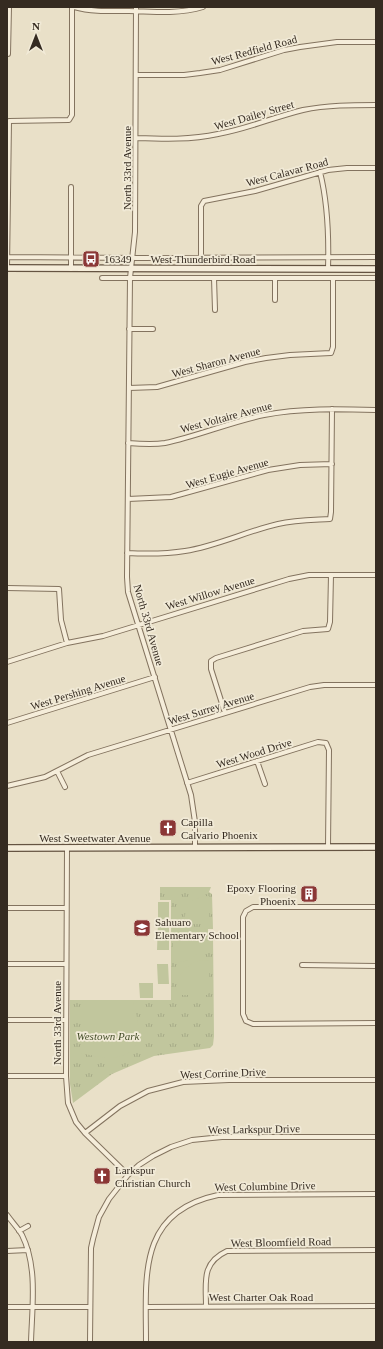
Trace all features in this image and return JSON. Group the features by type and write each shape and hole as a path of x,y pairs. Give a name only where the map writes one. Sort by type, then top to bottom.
{"main road":[{"name":"West Thunderbird Road","path":"7,268 376,269"},
{"name":"West Sweetwater Avenue","path":"7,848 376,848"}],"street":[{"path":"8,54 9,7"},
{"path":"7,268 9,121 69,120 72,115 73,7 94,10 136,9 180,11 203,7"},
{"name":"North 33rd Avenue","path":"136,9 135,232 130,278 127,553 128,592 193,804 195,847"},
{"name":"West Redfield Road","path":"136,76 192,74 220,70 284,50 311,45 337,42 376,42"},
{"name":"West Dailey Street","path":"136,138 181,138 206,136 233,131 304,110 334,106 376,105"},
{"name":"West Calavar Road","path":"201,258 201,206 204,202 254,191 320,172 337,169 376,168"},
{"path":"320,172 327,209 328,269"},
{"path":"71,187 71,269"},
{"name":"West Thunderbird Road","path":"7,257 376,257"},
{"name":"West Thunderbird Road","path":"102,278 376,278"},
{"path":"214,278 214,310"},
{"path":"275,278 275,300"},
{"name":"West Sharon Avenue","path":"129,388 157,387 245,362 266,358 331,352 333,347 334,278"},
{"path":"130,329 154,329"},
{"path":"127,553 163,553 184,551 279,524 302,520 330,519 332,410"},
{"name":"West Voltaire Avenue","path":"128,443 164,443 236,422 288,411 376,410"},
{"name":"West Eugie Avenue","path":"128,499 171,497 268,470 300,465 332,464"},
{"name":"West Willow Avenue","path":"7,662 67,643 98,637 289,578 309,575 376,575"},
{"path":"225,713 211,669 210,661 303,632 328,629 330,622 331,575"},
{"path":"7,588 58,589 61,620 67,643"},
{"name":"West Pershing Avenue","path":"7,723 155,677"},
{"name":"West Surrey Avenue","path":"7,786 40,778 56,772 88,755 317,685 376,685"},
{"name":"West Wood Drive","path":"187,783 318,742 326,742 329,750 328,847"},
{"path":"258,761 265,784"},
{"path":"56,772 65,787"},
{"name":"North 33rd Avenue","path":"67,848 66,1076 69,1106 76,1122 85,1134 128,1176"},
{"path":"376,907 253,907 246,911 243,917 243,1014 246,1021 253,1024 376,1024"},
{"path":"7,908 66,908"},
{"path":"7,964 66,964"},
{"path":"302,965 376,966"},
{"path":"7,1020 66,1020"},
{"path":"7,1076 66,1076"},
{"name":"West Corrine Drive","path":"85,1134 120,1106 148,1091 183,1082 228,1080 376,1080"},
{"name":"West Larkspur Drive","path":"90,1342 92,1239 99,1217 108,1199 139,1165 171,1147 192,1140 206,1138 376,1137"},
{"name":"West Columbine Drive","path":"146,1342 147,1270 149,1256 155,1240 165,1225 178,1212 192,1202 218,1195 376,1194"},
{"path":"7,1215 19,1231 28,1250 32,1273 32,1342"},
{"path":"19,1231 28,1226"},
{"path":"7,1251 28,1250"},
{"name":"West Bloomfield Road","path":"206,1306 206,1278 210,1264 217,1256 227,1251 376,1250"},
{"name":"West Charter Oak Road","path":"146,1307 376,1306"},
{"path":"7,1307 90,1307"}],"green space":[{"name":"Westown Park","path":"160,887 211,887 209,892 212,894 213,929 208,929 208,935 213,935 213,1045 210,1048 154,1056 112,1074 73,1103 70,1084 70,1000 171,1000 171,900 160,900"},
{"path":"209,896 209,922 207,924 184,924 187,908 190,904 197,898"},
{"path":"158,902 169,902 169,921 158,921"},
{"path":"158,923 169,923 169,950 157,950"},
{"path":"206,928 204,942 197,953 187,960 173,962 173,930"},
{"path":"202,960 209,961 209,993 207,995 176,995 176,988 182,972 190,965"},
{"path":"157,964 168,964 169,984 158,984"},
{"path":"139,983 153,983 153,998 140,998"},
{"path":"83,1002 133,1002 136,1013 138,1034 135,1046 132,1050 121,1056 107,1058 81,1053 81,1005"}],"place":[{"name":"16349","path":"91,259"},
{"name":"Capilla Calvario Phoenix","path":"168,828"},
{"name":"Epoxy Flooring Phoenix","path":"309,894"},
{"name":"Sahuaro Elementary School","path":"142,928"},
{"name":"Larkspur Christian Church","path":"102,1176"}]}
